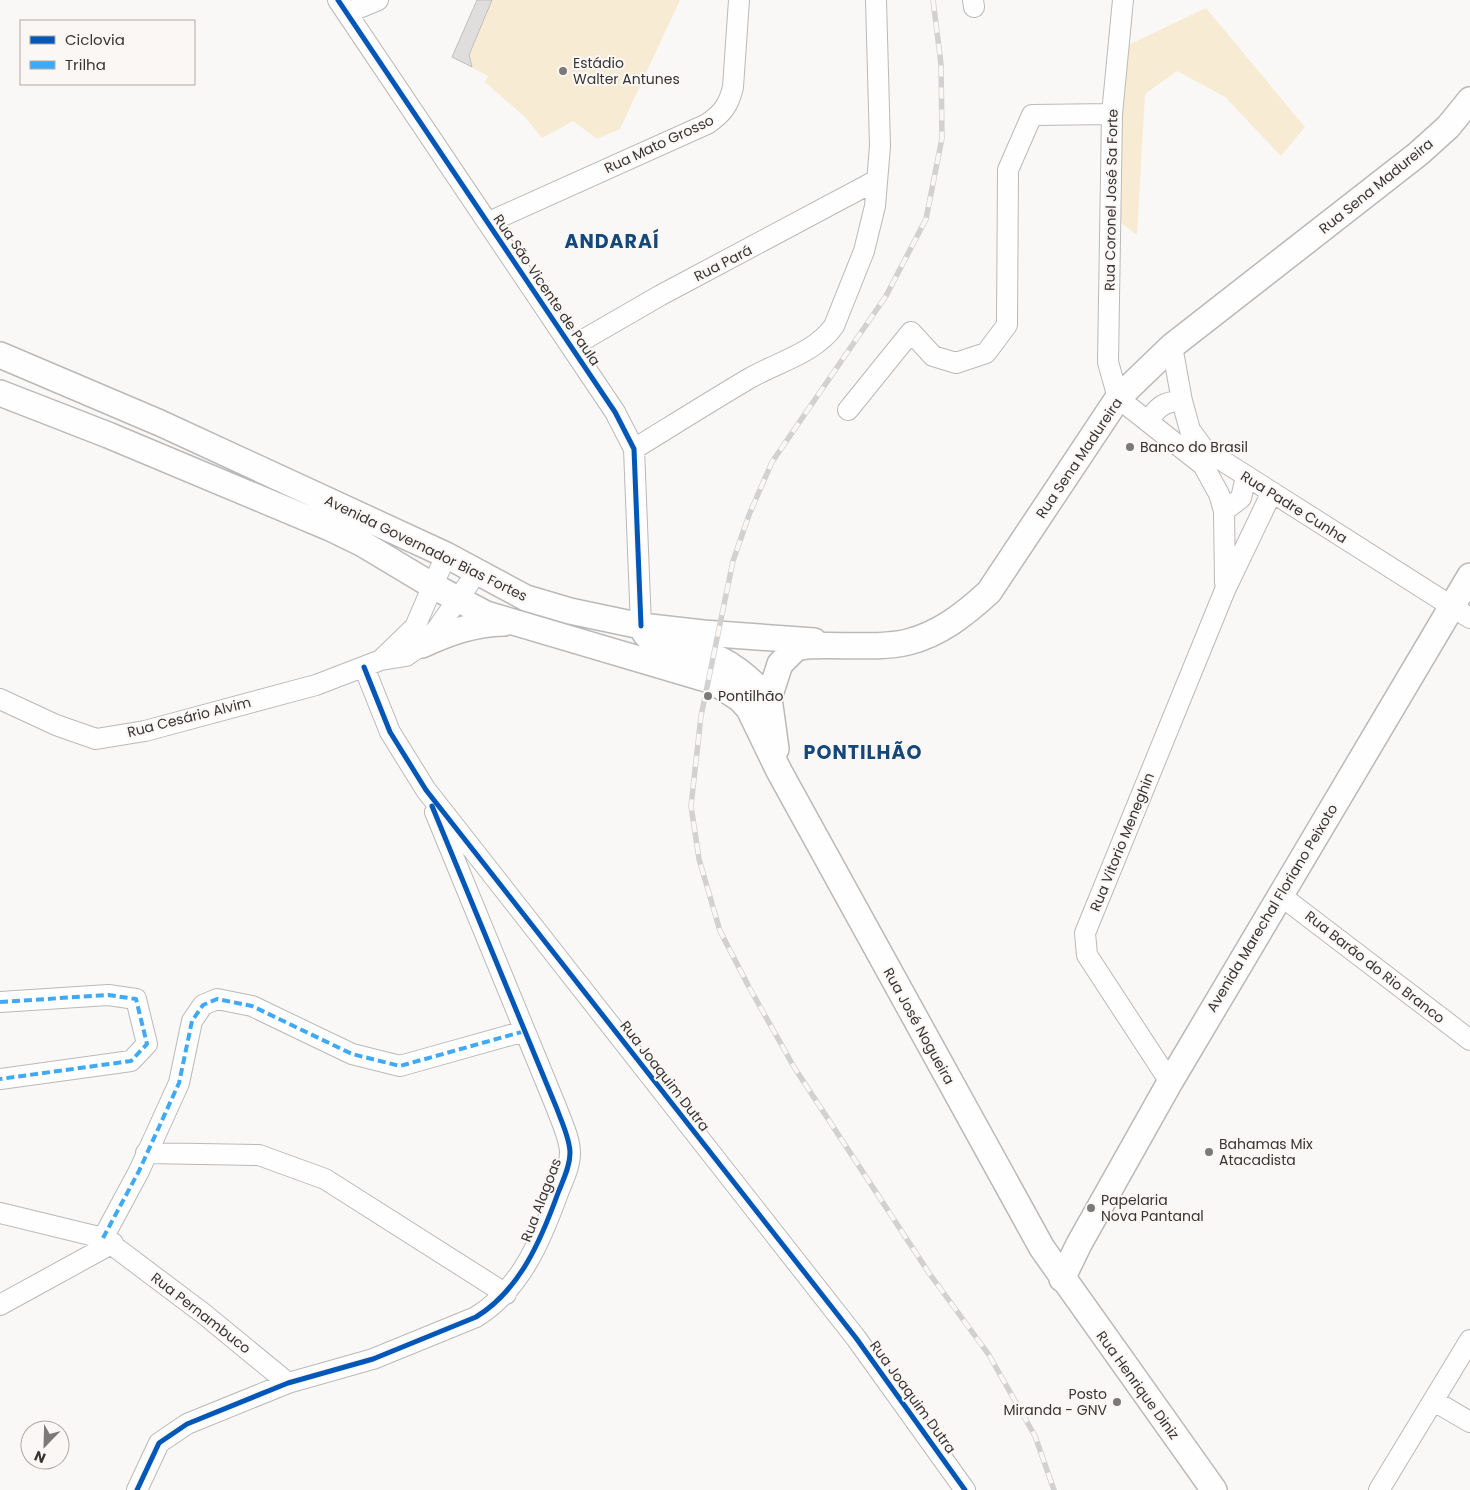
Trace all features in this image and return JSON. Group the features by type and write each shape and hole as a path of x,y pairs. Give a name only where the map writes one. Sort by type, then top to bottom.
{"main road":[{"name":"Rua Sena Madureira","path":"849,644 907,642 949,625 972,608 989,592 1118,398 1172,346 1459,122 1470,100"},
{"name":"Avenida Governador Bias Fortes","path":"0,355 160,423 446,555 526,598 570,611 641,626 703,634 849,644"},
{"name":"Avenida Governador Bias Fortes","path":"0,393 108,435 330,528 393,560 433,586 480,611 511,622 713,681 740,699 749,709 779,771"},
{"name":"Avenida Marechal Floriano Peixoto","path":"1062,1279 1079,1244 1170,1082 1280,894 1461,612 1470,576"},
{"path":"422,645 452,630 480,624 511,622"},
{"path":"641,626 646,636 655,642 702,653 728,662 769,698"},
{"path":"779,771 769,698 780,664 796,648 849,644"},
{"name":"Rua José Nogueira","path":"779,771 1042,1248 1062,1279"},
{"path":"1042,1248 1079,1244"},
{"name":"Rua Henrique Diniz","path":"1062,1279 1214,1490"}],"street":[{"path":"342,7 378,0"},
{"name":"Rua Mato Grosso","path":"489,222 707,124 718,117 730,102 733,87 739,0"},
{"path":"634,449 751,377 827,336 849,294 864,251 875,206 875,181 880,146 876,0"},
{"name":"Rua Coronel José Sa Forte","path":"1118,398 1108,362 1112,114 1123,0"},
{"name":"Rua São Vicente de Paula","path":"342,7 489,222 615,412 634,449 641,626"},
{"path":"848,410 911,332 933,356 956,363 986,353 1007,325 1008,170 1032,115 1112,114"},
{"name":"Rua Pará","path":"571,347 661,295 875,181"},
{"name":"Rua Padre Cunha","path":"1172,346 1182,401 1190,430 1204,449 1271,494 1461,612"},
{"path":"1118,398 1149,422 1153,412 1161,405 1171,401 1182,401"},
{"name":"Rua Vitorio Meneghin","path":"1149,422 1203,465 1219,494 1224,512 1225,590"},
{"path":"1224,512 1241,498 1246,477"},
{"name":"Rua Vitorio Meneghin","path":"1170,1082 1087,954 1084,938 1225,590 1271,494"},
{"path":"372,664 401,644 415,628 446,555"},
{"path":"372,664 400,658 422,645 458,600 477,572"},
{"name":"Rua Cesário Alvim","path":"0,699 56,725 96,739 145,731 316,685 372,664"},
{"name":"Rua Joaquim Dutra","path":"372,664 390,732 426,790 856,1338 965,1490"},
{"name":"Rua Alagoas","path":"136,1490 159,1443 187,1424 288,1383 373,1360 476,1317 506,1294 536,1248 544,1232 570,1156 570,1146 426,790"},
{"name":"Rua Barão do Rio Branco","path":"1280,894 1468,1035"},
{"path":"0,1002 108,995 136,999 148,1044 131,1061 0,1079"},
{"path":"0,1305 108,1240 179,1083 192,1021 203,1005 217,999 252,1006 352,1054 400,1066 525,1031"},
{"path":"146,1154 259,1155 325,1179 506,1294"},
{"path":"0,1213 108,1240"},
{"name":"Rua Pernambuco","path":"108,1240 288,1383"},
{"path":"1379,1490 1451,1372 1468,1348"},
{"path":"1437,1396 1470,1422"}],"shaded area":[{"name":"Estádio Walter Antunes","path":"477,0 680,0 620,129 597,139 573,121 542,138 525,117 485,82 488,76 452,57"},
{"path":"1206,8 1305,127 1281,156 1225,97 1177,71 1145,94 1137,235 1117,220 1126,46"}],"building":[{"path":"477,0 492,0 469,55 472,67 452,57"}],"railway":[{"path":"933,0 941,64 942,138 926,219 886,296 772,462 749,515 733,561 701,716 691,806 699,859 720,931 749,987 794,1067 929,1273 989,1355 1035,1436 1054,1490"}],"marked path":[{"path":"0,1002 108,995 136,999 147,1044 131,1061 0,1079"},
{"path":"103,1238 139,1171 179,1083 192,1021 203,1005 217,999 252,1006 352,1054 400,1066 525,1031"}],"cycle path":[{"path":"338,0 615,412 634,449 641,626"},
{"path":"364,667 390,732 426,790 856,1338 965,1490"},
{"path":"137,1490 159,1443 187,1424 288,1383 373,1359 476,1317 505,1293 517,1278 536,1246 544,1228 566,1173 570,1148 557,1109 432,806"}],"place":[{"name":"Estádio Walter Antunes","path":"563,71"},
{"name":"Banco do Brasil","path":"1130,447"},
{"name":"Pontilhão","path":"708,696"},
{"name":"Bahamas Mix Atacadista","path":"1209,1152"},
{"name":"Papelaria Nova Pantanal","path":"1091,1208"},
{"name":"Posto Miranda - GNV","path":"1117,1402"}],"district":[{"name":"ANDARAÍ","path":"612,241"},
{"name":"PONTILHÃO","path":"863,752"}]}
